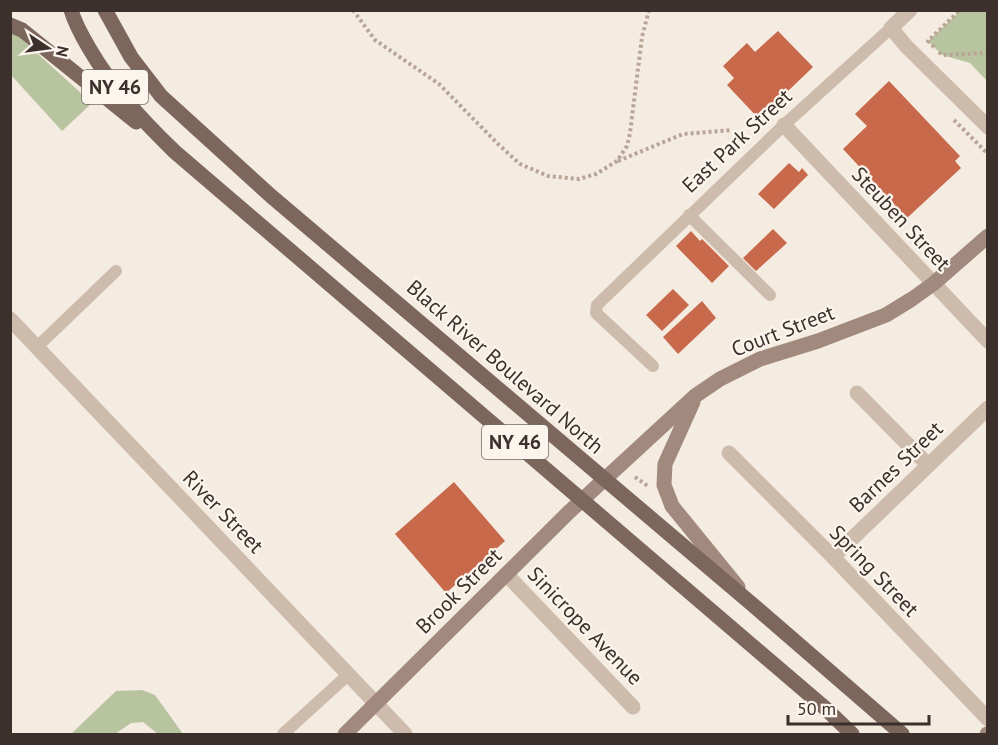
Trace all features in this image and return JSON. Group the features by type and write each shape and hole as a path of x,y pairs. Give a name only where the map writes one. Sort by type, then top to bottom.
{"main road":[{"name":"NY 46","path":"71,10 75,23 103,72 142,121 175,152 825,708 852,735"},
{"name":"Black River Boulevard North","path":"105,10 131,57 161,96 271,196 753,605 902,735"},
{"path":"10,25 22,30 175,152"}],"street":[{"name":"East Park Street","path":"891,28 910,10"},
{"path":"891,28 987,127"},
{"name":"Steuben Street","path":"784,125 987,340"},
{"name":"Court Street","path":"604,480 695,396 720,379 760,359 818,341 886,315 933,284 987,236"},
{"name":"River Street","path":"10,319 405,735"},
{"path":"857,393 928,465"},
{"path":"695,396 665,464 664,485 672,506 753,605"},
{"name":"Barnes Street","path":"833,557 987,408"},
{"name":"Spring Street","path":"729,453 833,557 987,719"},
{"name":"Brook Street","path":"345,735 604,480"},
{"name":"Sinicrope Avenue","path":"506,574 633,707"}],"lane":[{"name":"East Park Street","path":"653,366 596,313 597,305 784,125 891,28"},
{"path":"689,215 770,294"},
{"path":"37,347 116,271"},
{"path":"283,735 349,674"}],"path":[{"path":"354,10 375,40 439,84 520,164 548,176 579,179 596,174 617,161 683,134 732,130"},
{"path":"617,161 627,146 630,133 642,37 649,10"},
{"path":"960,10 928,41 942,56 987,53"},
{"path":"635,477 640,484 654,491"}],"green space":[{"path":"960,11 987,11 987,81 970,63 942,55 928,41"},
{"path":"10,33 17,35 92,103 62,131 11,75"},
{"path":"142,690 155,695 183,734 158,734 143,722 131,723 115,734 71,734 116,691"}],"building":[{"path":"778,31 813,67 759,119 727,85 734,78 723,66 747,43 755,52"},
{"path":"889,81 960,156 955,161 961,168 907,218 843,149 867,126 855,114"},
{"path":"789,163 799,172 802,168 808,175 774,209 758,194"},
{"path":"773,229 787,243 756,271 743,258"},
{"path":"691,231 729,266 712,283 676,246"},
{"path":"673,289 689,305 662,331 646,315"},
{"path":"702,301 716,318 678,354 663,337"},
{"path":"454,482 505,541 446,593 395,534"}]}
